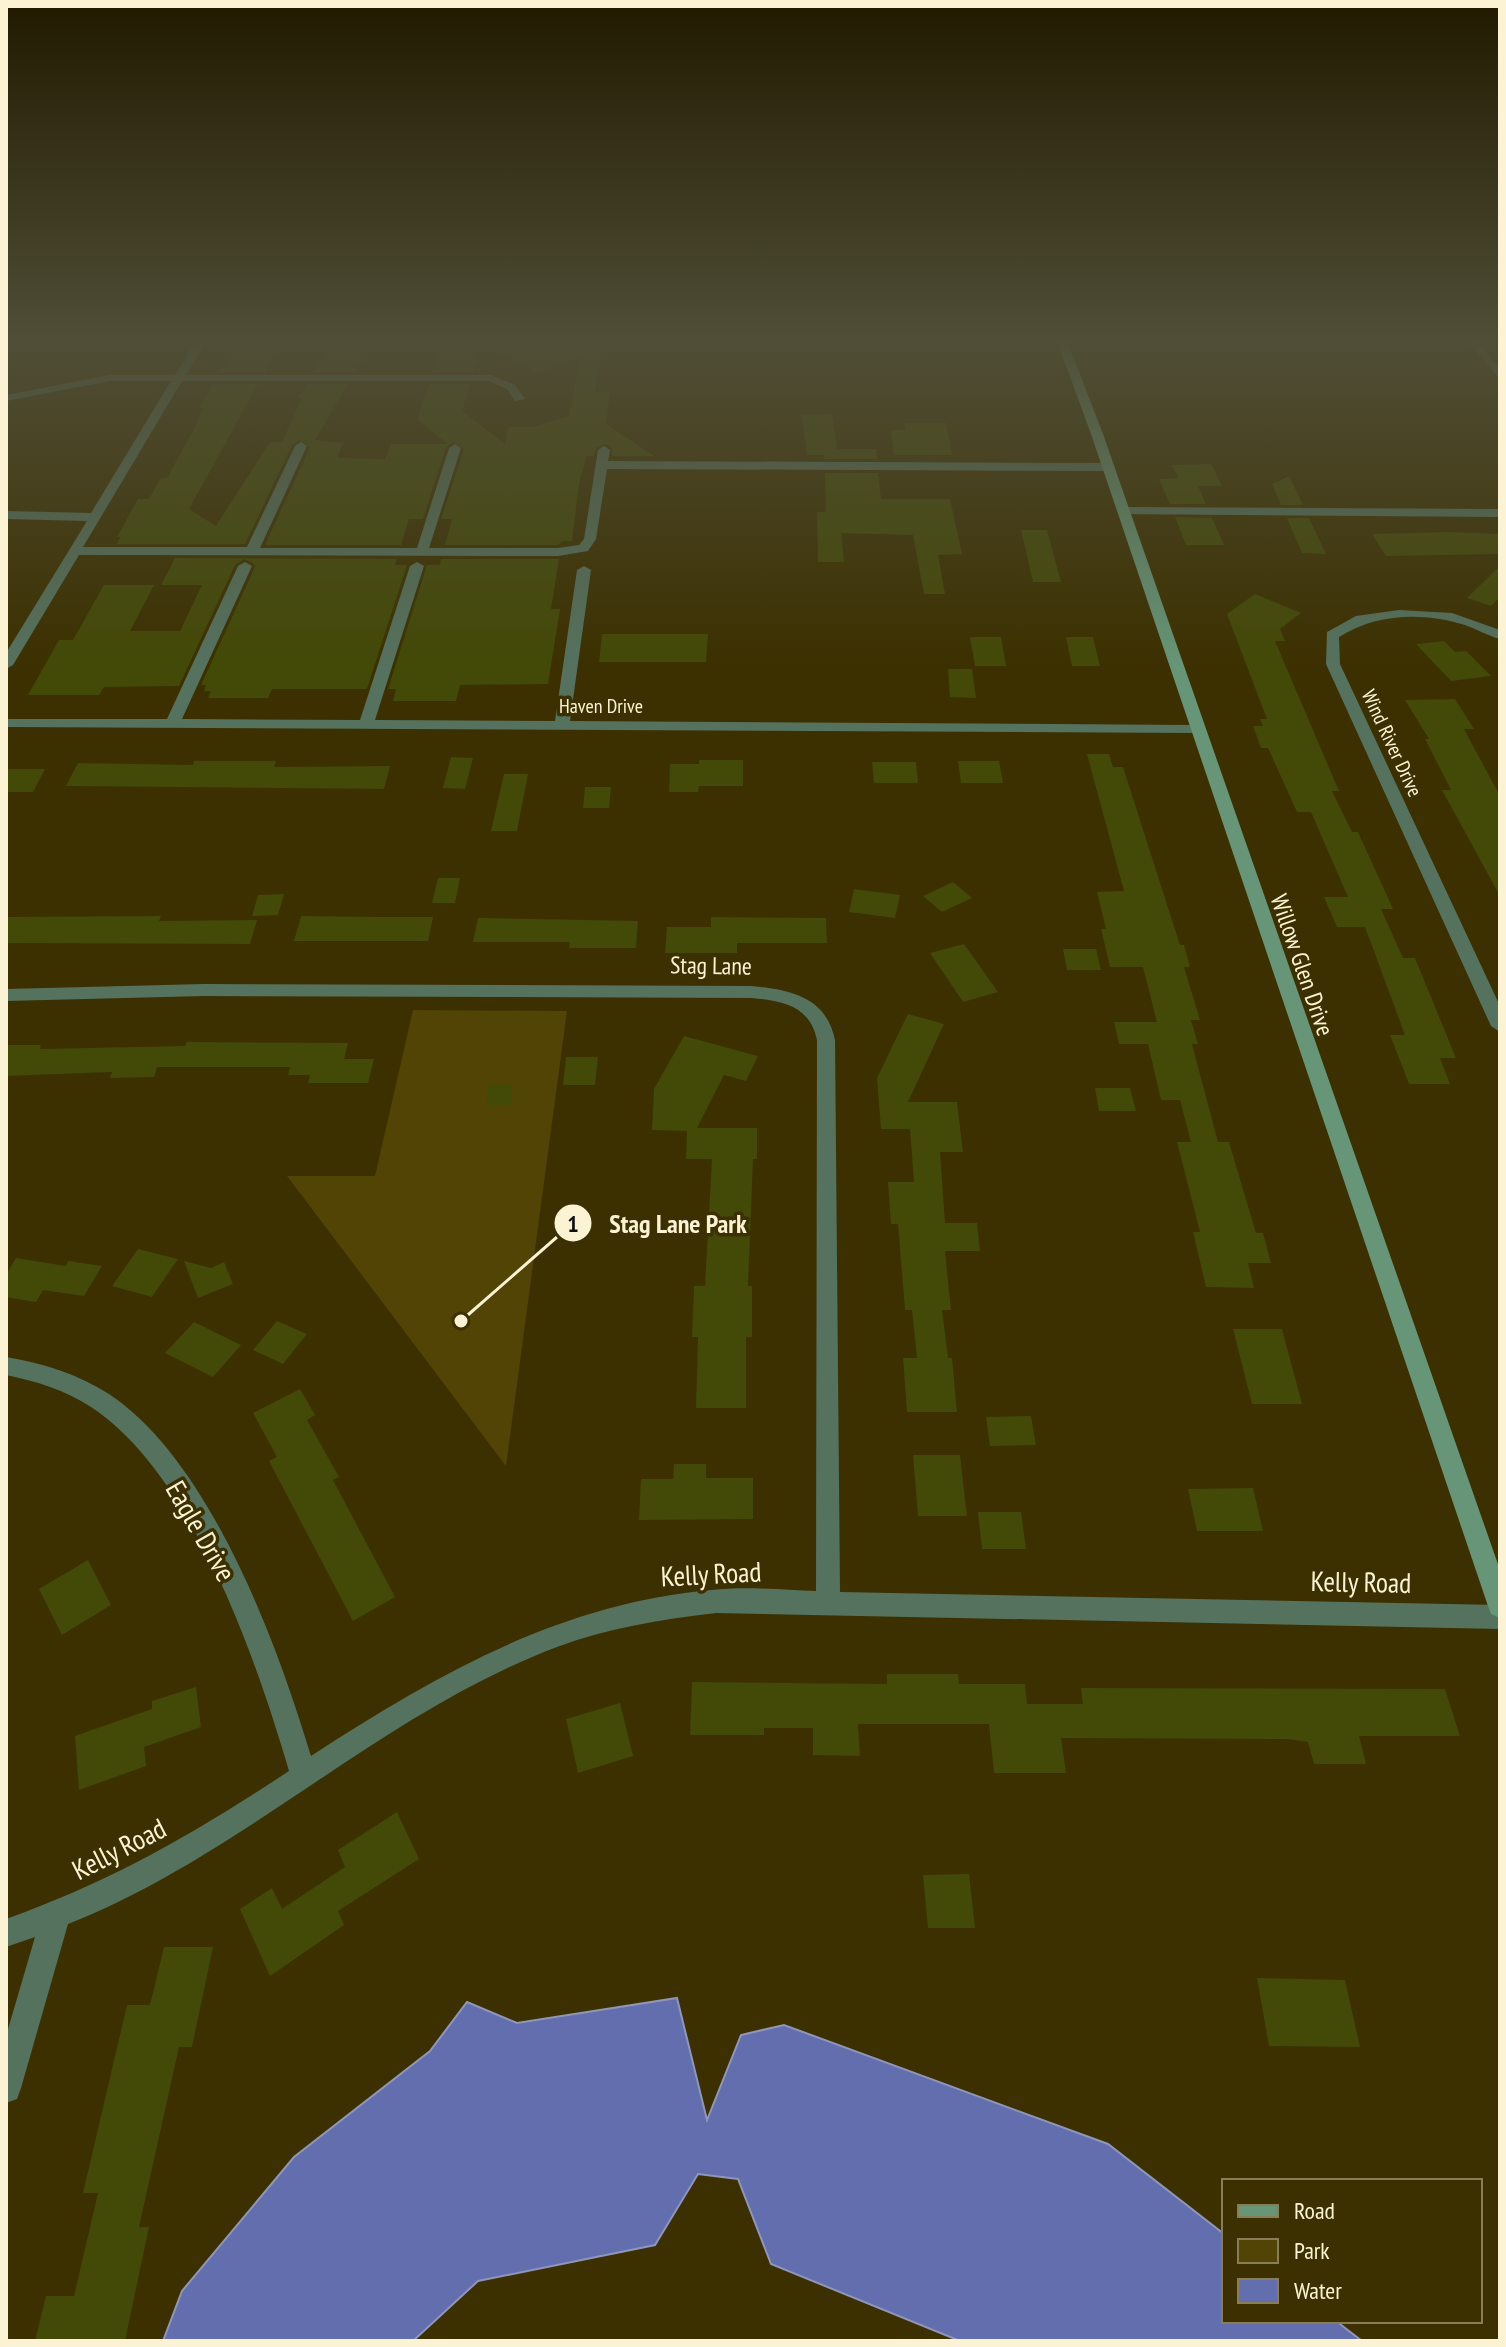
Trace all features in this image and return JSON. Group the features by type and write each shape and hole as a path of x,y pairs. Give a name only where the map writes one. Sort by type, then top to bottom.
{"main road":[{"name":"Willow Glen Drive","path":"1099,448 1500,1606"}],"street":[{"path":"6,665 136,448"},
{"path":"252,551 300,448"},
{"path":"366,725 455,448"},
{"path":"73,551 252,551 419,559 583,548 590,539 604,450"},
{"path":"601,465 1106,467"},
{"path":"1122,511 1500,513"},
{"path":"6,515 92,517"},
{"path":"173,723 245,566"},
{"path":"562,725 584,570"},
{"name":"Wind River Drive","path":"1500,635 1479,623 1409,613 1362,618 1332,635 1333,664 1500,1026"},
{"name":"Haven Drive","path":"6,723 1196,729"},
{"name":"Stag Lane","path":"6,995 189,990 752,992 789,997 815,1011 824,1024 826,1040 828,1603"},
{"name":"Eagle Drive","path":"6,1366 55,1378 85,1391 111,1408 153,1451 189,1503 218,1554 259,1640 304,1777"},
{"name":"Kelly Road","path":"6,1933 56,1915 145,1875 449,1686 497,1660 606,1619 660,1606 716,1601 1500,1617"},
{"path":"6,2088 56,1915"}],"green space":[{"path":"413,1010 567,1011 506,1466 287,1176 375,1176"}],"water":[{"path":"677,1998 707,2120 741,2035 784,2025 1108,2144 1222,2232 1222,2323 1339,2323 1362,2341 960,2341 771,2264 738,2179 698,2174 655,2245 478,2281 413,2341 163,2341 182,2291 294,2157 430,2051 467,2002 517,2023"}],"building":[{"path":"184,448 223,448 189,509 216,526 266,448 291,448 245,544 117,544 120,537 117,537 138,499 149,499 161,478 167,478"},
{"path":"310,448 341,448 337,458 385,459 390,448 446,448 423,519 409,519 401,545 265,545"},
{"path":"462,448 597,448 594,456 587,456 579,483 572,541 562,541 558,545 445,545 452,519 441,519 464,449"},
{"path":"612,448 641,448 654,456 612,456"},
{"path":"806,448 876,449 877,459 824,459 824,455 807,455"},
{"path":"893,448 951,448 952,455 894,455"},
{"path":"1211,464 1222,486 1198,486 1206,504 1170,504 1159,479 1178,478 1172,465"},
{"path":"825,473 878,473 881,499 950,499 962,554 938,555 945,594 924,594 913,535 841,533 844,562 818,562 817,512 826,512"},
{"path":"1289,476 1303,505 1281,505 1272,484"},
{"path":"1175,517 1212,518 1224,545 1186,545"},
{"path":"1287,518 1309,518 1326,554 1302,553"},
{"path":"1021,530 1047,530 1061,582 1033,582"},
{"path":"1372,534 1500,534 1500,554 1386,556"},
{"path":"175,558 397,559 395,565 407,565 367,689 272,689 268,698 208,698 211,691 204,691 206,685 201,685 255,567 244,559 235,565 179,686 104,687 99,695 28,695 59,640 73,640 104,585 154,585 130,631 180,631 202,585 161,585"},
{"path":"441,559 559,559 551,609 560,609 548,684 460,685 456,701 393,701 396,689 388,689 427,565 440,565"},
{"path":"1500,566 1500,597 1491,606 1467,598"},
{"path":"1255,594 1301,613 1280,629 1285,641 1275,641 1339,791 1332,791 1352,832 1358,832 1393,909 1381,909 1403,958 1415,958 1456,1058 1440,1058 1450,1084 1409,1084 1390,1035 1405,1035 1365,927 1337,927 1324,897 1348,897 1311,812 1297,812 1268,748 1261,748 1253,726 1263,726 1260,719 1267,719 1227,614"},
{"path":"602,634 708,634 706,662 599,662"},
{"path":"970,637 1001,637 1006,666 975,666"},
{"path":"1066,637 1093,637 1100,666 1072,666"},
{"path":"1444,641 1455,652 1466,651 1491,676 1451,681 1416,644"},
{"path":"948,669 972,669 976,698 950,697"},
{"path":"1455,699 1474,729 1464,729 1500,796 1500,896 1442,790 1451,790 1425,739 1429,739 1405,700"},
{"path":"1087,754 1109,754 1113,767 1123,767 1180,945 1184,945 1190,967 1184,967 1200,1020 1191,1020 1198,1044 1192,1044 1218,1142 1229,1142 1256,1233 1263,1233 1271,1263 1248,1263 1254,1288 1206,1287 1193,1232 1200,1232 1177,1142 1191,1142 1180,1100 1161,1100 1148,1044 1119,1044 1114,1022 1157,1022 1143,967 1110,967 1101,929 1106,929 1097,892 1124,891"},
{"path":"451,757 473,758 465,789 443,788"},
{"path":"699,760 743,760 743,786 699,786 698,792 669,792 670,764 699,764"},
{"path":"194,761 276,761 274,767 390,766 384,789 66,786 78,763 193,765"},
{"path":"958,761 999,761 1003,783 961,783"},
{"path":"872,762 916,762 918,783 874,783"},
{"path":"6,769 45,769 33,792 6,792"},
{"path":"504,774 528,774 517,831 491,831"},
{"path":"585,787 611,787 609,808 583,808"},
{"path":"438,878 460,878 455,903 432,903"},
{"path":"953,882 972,898 942,912 923,896"},
{"path":"854,889 900,895 895,918 849,912"},
{"path":"284,894 278,915 252,916 258,895"},
{"path":"161,916 159,921 257,920 250,944 6,943 6,917"},
{"path":"301,916 433,917 428,941 294,941"},
{"path":"711,917 826,918 827,943 737,943 737,953 665,953 667,927 711,927"},
{"path":"478,918 638,921 636,948 569,948 570,942 473,942"},
{"path":"964,944 998,992 963,1002 930,953"},
{"path":"1063,949 1096,949 1101,970 1067,970"},
{"path":"908,1014 944,1024 908,1102 957,1102 963,1152 940,1152 945,1223 977,1223 980,1251 945,1251 951,1310 942,1310 948,1358 952,1358 957,1412 907,1412 903,1358 917,1358 912,1310 905,1310 898,1224 891,1224 888,1182 914,1182 910,1129 881,1129 877,1078"},
{"path":"684,1036 758,1056 746,1081 724,1075 697,1128 757,1128 748,1286 752,1286 752,1337 746,1337 746,1408 696,1408 698,1337 692,1337 694,1286 705,1286 712,1159 686,1159 687,1131 652,1130 654,1089"},
{"path":"187,1042 348,1043 344,1059 374,1059 368,1083 308,1083 310,1075 288,1075 290,1067 157,1067 154,1077 110,1078 112,1072 6,1076 6,1045 41,1045 40,1049 185,1046"},
{"path":"566,1057 598,1057 595,1085 563,1085"},
{"path":"489,1084 513,1085 510,1105 486,1105"},
{"path":"1095,1088 1130,1088 1136,1111 1099,1111"},
{"path":"138,1249 178,1259 152,1297 112,1286"},
{"path":"16,1258 66,1266 68,1261 102,1266 84,1296 43,1290 36,1302 6,1297 6,1275"},
{"path":"184,1261 211,1268 224,1262 233,1284 198,1298"},
{"path":"277,1321 307,1334 283,1364 253,1350"},
{"path":"194,1322 241,1345 213,1377 165,1353"},
{"path":"1233,1329 1282,1329 1302,1404 1252,1404"},
{"path":"300,1389 315,1415 307,1420 339,1477 333,1480 395,1597 353,1621 269,1461 277,1457 253,1413"},
{"path":"1031,1416 1036,1445 990,1446 986,1417"},
{"path":"913,1455 960,1455 967,1516 918,1516"},
{"path":"674,1464 706,1464 706,1478 753,1478 753,1519 639,1520 641,1479 673,1479"},
{"path":"1253,1488 1263,1531 1197,1531 1188,1489"},
{"path":"978,1512 1021,1512 1026,1549 982,1549"},
{"path":"88,1560 111,1605 62,1635 39,1589"},
{"path":"887,1674 958,1674 959,1684 1025,1684 1027,1704 1083,1704 1081,1688 1445,1689 1460,1736 1359,1736 1366,1764 1314,1764 1308,1742 1287,1739 1061,1738 1066,1773 994,1773 989,1724 858,1724 860,1756 813,1755 813,1728 764,1728 764,1735 690,1735 692,1682 887,1684"},
{"path":"196,1687 201,1727 144,1747 146,1766 79,1790 75,1736 152,1709 152,1701"},
{"path":"620,1703 633,1756 578,1773 566,1719"},
{"path":"397,1812 419,1859 338,1911 344,1925 270,1976 240,1909 272,1888 282,1909 345,1867 338,1850"},
{"path":"969,1874 975,1928 928,1928 923,1875"},
{"path":"164,1947 213,1947 192,2047 179,2047 139,2227 149,2227 125,2341 35,2341 46,2296 74,2296 98,2193 83,2193 127,2005 150,2005"},
{"path":"1257,1978 1345,1980 1360,2047 1269,2046"}],"place":[{"name":"Stag Lane Park","path":"461,1321"}]}
